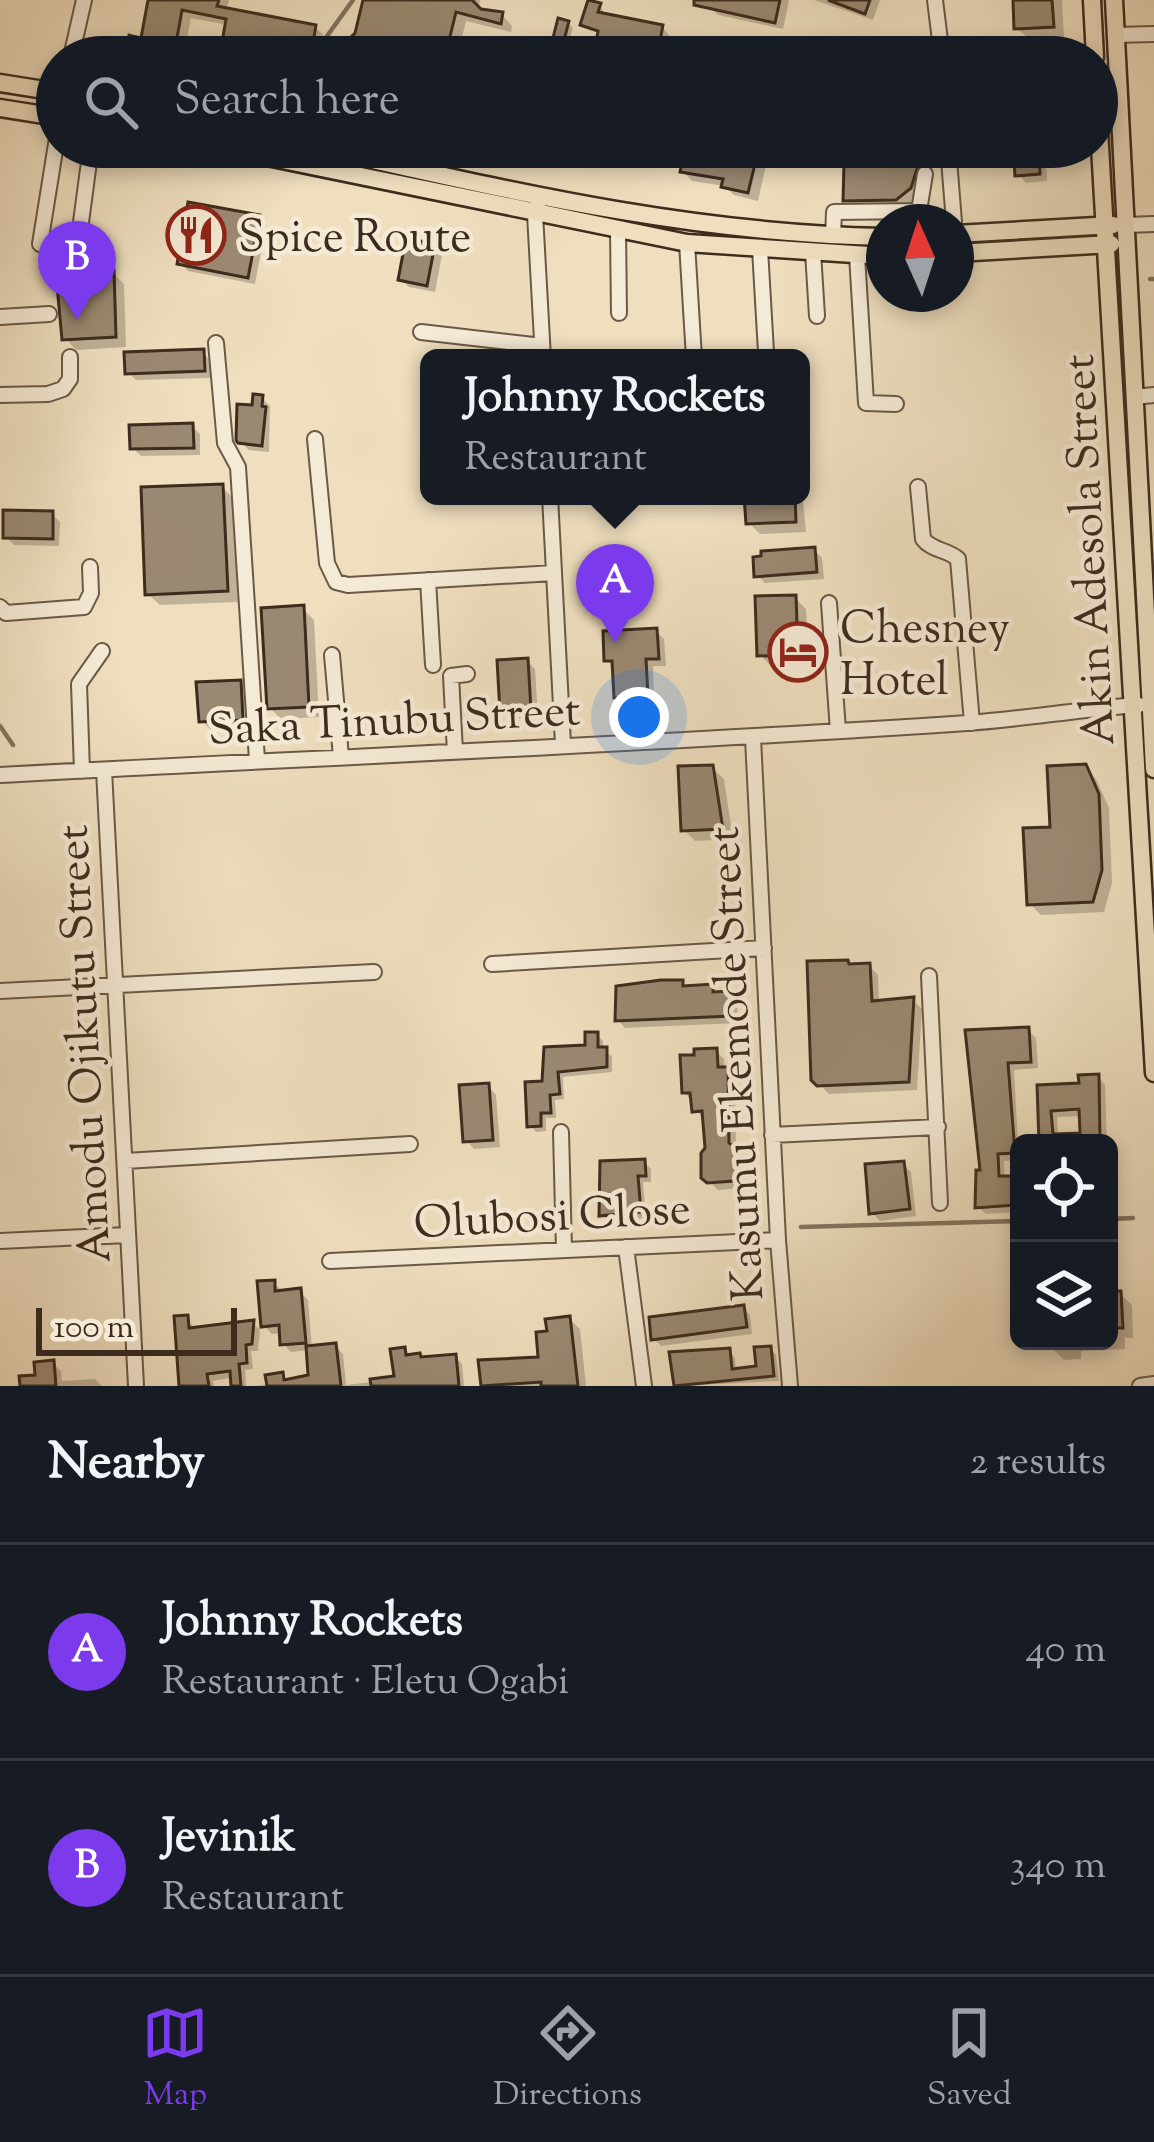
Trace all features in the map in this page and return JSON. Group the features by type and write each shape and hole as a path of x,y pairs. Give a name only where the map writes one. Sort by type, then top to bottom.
{"main road":[{"path":"1092,0 1094,36"},
{"name":"Akin Adesola Street","path":"1114,0 1116,35"},
{"name":"Akin Adesola Street","path":"1118,75 1134,397 1148,501 1150,634 1141,704 1154,769"},
{"path":"0,83 36,89"},
{"path":"0,108 36,114"},
{"path":"367,168 687,243 866,255"},
{"path":"381,168 410,177"},
{"name":"Akin Adesola Street","path":"1101,168 1141,704 1154,1073"},
{"path":"538,206 689,224 866,237"},
{"path":"974,234 1126,234"},
{"path":"974,251 1104,235"}],"street":[{"path":"76,36 84,0"},
{"path":"935,0 939,36"},
{"path":"1116,35 1154,34"},
{"path":"40,244 52,168"},
{"path":"77,252 89,168"},
{"path":"950,168 953,204"},
{"path":"833,236 834,212 919,211 925,174"},
{"path":"538,206 542,349"},
{"path":"1126,234 1154,224"},
{"path":"618,230 619,314"},
{"path":"687,243 693,349"},
{"path":"760,249 766,349"},
{"path":"813,252 817,316"},
{"path":"856,255 866,403 896,404"},
{"path":"0,317 49,314"},
{"path":"422,332 524,349"},
{"path":"216,343 225,443 238,467 257,760"},
{"path":"0,395 49,394 63,389 70,379 70,357"},
{"path":"1134,397 1154,395"},
{"path":"315,439 331,576 348,585 554,573"},
{"path":"918,488 923,539 958,559 972,723"},
{"path":"550,505 563,744"},
{"path":"0,607 6,613 84,607 91,593 90,567"},
{"path":"428,580 433,665"},
{"path":"829,603 838,730"},
{"path":"82,771 79,684 101,652"},
{"path":"332,656 340,757"},
{"path":"455,752 451,676 467,674"},
{"name":"Saka Tinubu Street","path":"0,775 752,737 972,723 1141,704"},
{"name":"Kasumu Ekemode Street","path":"752,737 790,1386"},
{"name":"Amodu Ojikutu Street","path":"104,770 136,1386"},
{"path":"492,964 764,948"},
{"path":"0,992 374,972"},
{"path":"929,976 940,1203"},
{"path":"772,1135 938,1127"},
{"path":"561,1132 564,1250"},
{"path":"125,1161 410,1144"},
{"path":"0,1241 127,1235"},
{"name":"Olubosi Close","path":"330,1261 778,1240"},
{"path":"626,1247 644,1386"},
{"path":"1140,1386 1154,1384"}],"building":[{"path":"148,0 219,0 217,6 316,25 314,36 223,36 226,19 182,10 177,36 141,36"},
{"path":"363,0 472,0 481,9 503,12 501,24 456,12 450,36 352,36"},
{"path":"588,0 601,3 598,12 663,25 661,36 597,36 598,31 580,25"},
{"path":"694,0 780,0 775,23 694,5"},
{"path":"828,0 870,0 865,14"},
{"path":"1013,0 1052,0 1054,27 1014,29"},
{"path":"558,18 569,21 565,36 554,36"},
{"path":"681,168 754,168 748,193 721,187 723,179 680,172"},
{"path":"844,168 917,168 911,188 896,200 843,201"},
{"path":"1014,168 1040,168 1040,174 1015,176"},
{"path":"188,202 260,215 248,278 177,264"},
{"path":"406,238 435,244 427,286 398,280"},
{"path":"55,263 114,270 116,337 62,340"},
{"path":"204,349 205,371 125,374 124,352"},
{"path":"253,394 263,395 262,406 266,407 262,446 236,440 237,404 252,405"},
{"path":"193,423 194,448 130,449 129,425"},
{"path":"223,484 228,591 145,595 141,487"},
{"path":"745,505 795,505 796,522 746,524"},
{"path":"3,510 53,511 53,539 3,538"},
{"path":"815,547 817,572 754,577 753,557 761,556 761,551"},
{"path":"796,595 797,624 805,624 806,655 757,656 755,596"},
{"path":"304,605 309,707 267,709 261,608"},
{"path":"657,628 659,659 646,659 648,696 614,698 612,661 604,661 603,631"},
{"path":"528,658 531,711 500,713 497,660"},
{"path":"241,680 243,720 199,722 196,682"},
{"path":"1086,764 1099,794 1102,870 1093,902 1027,905 1023,828 1050,827 1047,766"},
{"path":"713,765 723,829 681,831 678,766"},
{"path":"848,960 849,964 870,963 872,1001 914,997 909,1082 817,1086 811,1080 807,961"},
{"path":"683,980 683,986 713,984 713,992 730,991 732,1016 615,1021 616,986"},
{"path":"1029,1027 1031,1062 1008,1063 1014,1134 1010,1153 998,1154 999,1176 1010,1176 1010,1205 975,1208 976,1170 980,1170 965,1030"},
{"path":"585,1032 598,1032 598,1047 607,1047 607,1067 558,1072 560,1094 550,1095 551,1113 541,1113 541,1126 527,1127 525,1082 542,1081 544,1047 585,1045"},
{"path":"717,1048 718,1067 728,1067 729,1143 739,1149 740,1173 734,1181 707,1183 701,1178 702,1111 692,1112 690,1093 682,1093 680,1055"},
{"path":"1099,1074 1100,1134 1053,1134 1039,1134 1037,1085 1079,1083 1078,1075","holes":["1079,1109 1080,1133 1053,1134 1051,1111"]},
{"path":"489,1083 493,1140 463,1142 459,1085"},
{"path":"645,1159 646,1176 638,1176 641,1212 599,1216 600,1161"},
{"path":"904,1161 910,1209 869,1214 865,1164"},
{"path":"275,1280 275,1291 301,1288 306,1343 280,1345 279,1325 261,1327 257,1281"},
{"path":"1118,1291 1121,1291 1123,1328 1118,1328"},
{"path":"744,1305 747,1327 651,1340 649,1317"},
{"path":"188,1315 189,1328 254,1320 252,1344 246,1345 247,1363 239,1364 241,1386 231,1386 230,1371 207,1374 209,1386 179,1386 174,1316"},
{"path":"570,1316 578,1386 541,1386 541,1382 481,1386 478,1360 538,1357 536,1332 547,1331 545,1319"},
{"path":"336,1343 341,1386 267,1386 265,1375 283,1372 284,1380 308,1375 306,1346"},
{"path":"771,1346 774,1376 674,1386 669,1352 730,1348 732,1369 756,1366 754,1347"},
{"path":"405,1347 406,1355 456,1354 459,1386 371,1386 370,1379 394,1376 390,1349"},
{"path":"54,1360 56,1386 20,1386 19,1376 35,1375 34,1362"}],"waterway":[{"path":"327,36 353,0"},
{"path":"0,726 13,745"},
{"path":"1118,1219 1133,1218"},
{"path":"801,1227 1010,1221"}],"place":[{"name":"Spice Route","path":"196,235"},
{"name":"Jevinik","path":"77,320"},
{"name":"Johnny Rockets","path":"615,643"},
{"name":"Chesney Hotel","path":"798,652"}]}
